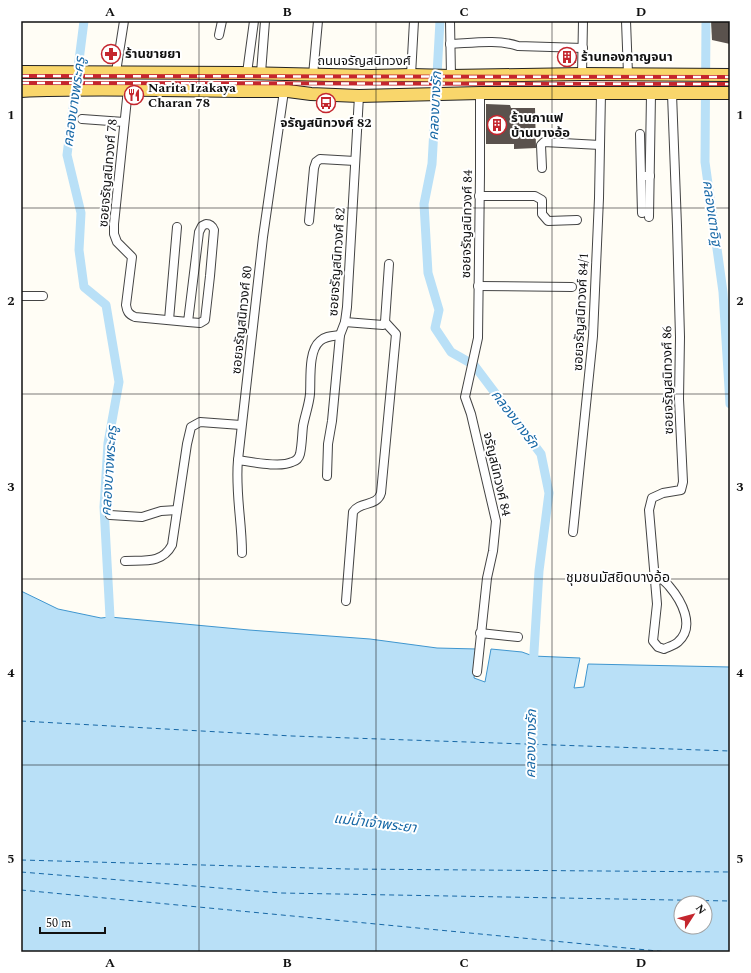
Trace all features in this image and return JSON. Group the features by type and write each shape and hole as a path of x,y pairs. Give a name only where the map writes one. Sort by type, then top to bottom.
{"main road":[{"name":"ถนนจรัญสนิทวงศ์","path":"21,72 261,73 372,76 582,74 730,75"},
{"path":"21,91 76,89 284,91 359,96 480,93 724,93"}],"street":[{"path":"116,72 124,21"},
{"path":"219,36 222,21"},
{"path":"246,73 254,21"},
{"path":"261,73 265,21"},
{"path":"313,75 318,21"},
{"path":"411,75 414,21"},
{"path":"450,21 451,76"},
{"path":"582,74 583,21"},
{"path":"626,21 628,74"},
{"path":"450,44 510,43 518,46 582,48"},
{"name":"ซอยจรัญสนิทวงศ์ 78","path":"128,89 114,234 121,247 132,257 126,309 128,313 135,317 169,320 188,322 200,323 206,318 214,230 213,226 206,224 202,226 199,232 188,322"},
{"name":"ซอยจรัญสนิทวงศ์ 80","path":"242,553 236,484 241,425 263,238 284,91"},
{"name":"ซอยจรัญสนิทวงศ์ 84","path":"474,355 478,338 480,93"},
{"name":"ซอยจรัญสนิทวงศ์ 84/1","path":"574,532 593,336 599,198 601,93"},
{"path":"649,217 651,94"},
{"name":"ซอยจรัญสนิทวงศ์ 86","path":"655,574 668,585 681,603 686,620 684,634 678,642 664,649 658,647 653,641 657,604 649,510 652,498 663,492 681,490 683,482 679,399 680,337 672,94"},
{"name":"ซอยจรัญสนิทวงศ์ 82","path":"327,476 328,444 332,421 340,335 345,322 359,96"},
{"path":"82,120 124,122"},
{"path":"640,134 642,213"},
{"path":"542,168 541,145 544,142 600,145"},
{"path":"309,221 314,168 316,162 320,159 355,162"},
{"path":"641,176 650,176"},
{"path":"480,196 535,196 542,200 542,214 548,221 576,220"},
{"path":"169,320 177,227"},
{"path":"346,601 353,512 361,506 376,501 380,498 381,493 396,334 385,322 389,264"},
{"path":"478,286 572,287"},
{"path":"21,296 43,296"},
{"path":"345,322 382,325 385,322"},
{"path":"238,460 287,464 294,462 297,459 300,454 303,426 310,395 312,356 314,349 319,341 327,337 340,335"},
{"name":"จรัญสนิทวงศ์ 84","path":"474,355 464,397 471,414 496,521 493,551 487,578 480,633 477,672"},
{"path":"125,560 156,559 166,555 172,545 187,444 191,427 200,422 241,425"},
{"path":"110,515 142,517 162,511 177,510"},
{"path":"480,633 518,637"}],"water":[{"name":"แม่น้ำเจ้าพระยา","path":"21,591 58,609 101,618 110,617 249,630 370,639 437,648 477,649 474,678 485,682 491,649 522,652 533,656 580,658 574,688 584,687 588,664 730,667 730,952 21,952"}],"building":[{"path":"711,21 730,21 730,44 712,40"},
{"name":"ร้านทองกาญจนา","path":"558,53 575,53 576,63 559,61"},
{"path":"486,104 510,105 511,108 535,108 536,148 514,149 514,144 486,144"}],"waterway":[{"name":"คลองบางพระครู","path":"84,21 67,155 81,213 79,250 84,287 106,305 119,382 108,443 104,507 110,617 109,629"},
{"name":"คลองบางรัก","path":"440,21 432,164 424,204 428,273 439,310 435,328 451,352 474,365 541,454 549,493 539,571 533,668"},
{"name":"คลองเตาอิฐ","path":"706,21 705,162 723,292 730,404"}],"ferry route":[{"path":"21,721 292,736 730,751"},
{"path":"21,860 348,869 730,872"},
{"path":"21,872 281,893 730,901"},
{"path":"21,890 668,952"}],"railway":[{"path":"21,76 730,77"},
{"path":"21,83 730,84"}],"place":[{"name":"ร้านขายยา","path":"111,54"},
{"name":"ร้านทองกาญจนา","path":"567,57"},
{"name":"Narita Izakaya Charan 78","path":"134,95"},
{"name":"จรัญสนิทวงศ์ 82","path":"326,103"},
{"name":"ร้านกาแฟ บ้านบางอ้อ","path":"497,125"}],"district":[{"name":"ชุมชนมัสยิดบางอ้อ","path":"618,577"}]}
